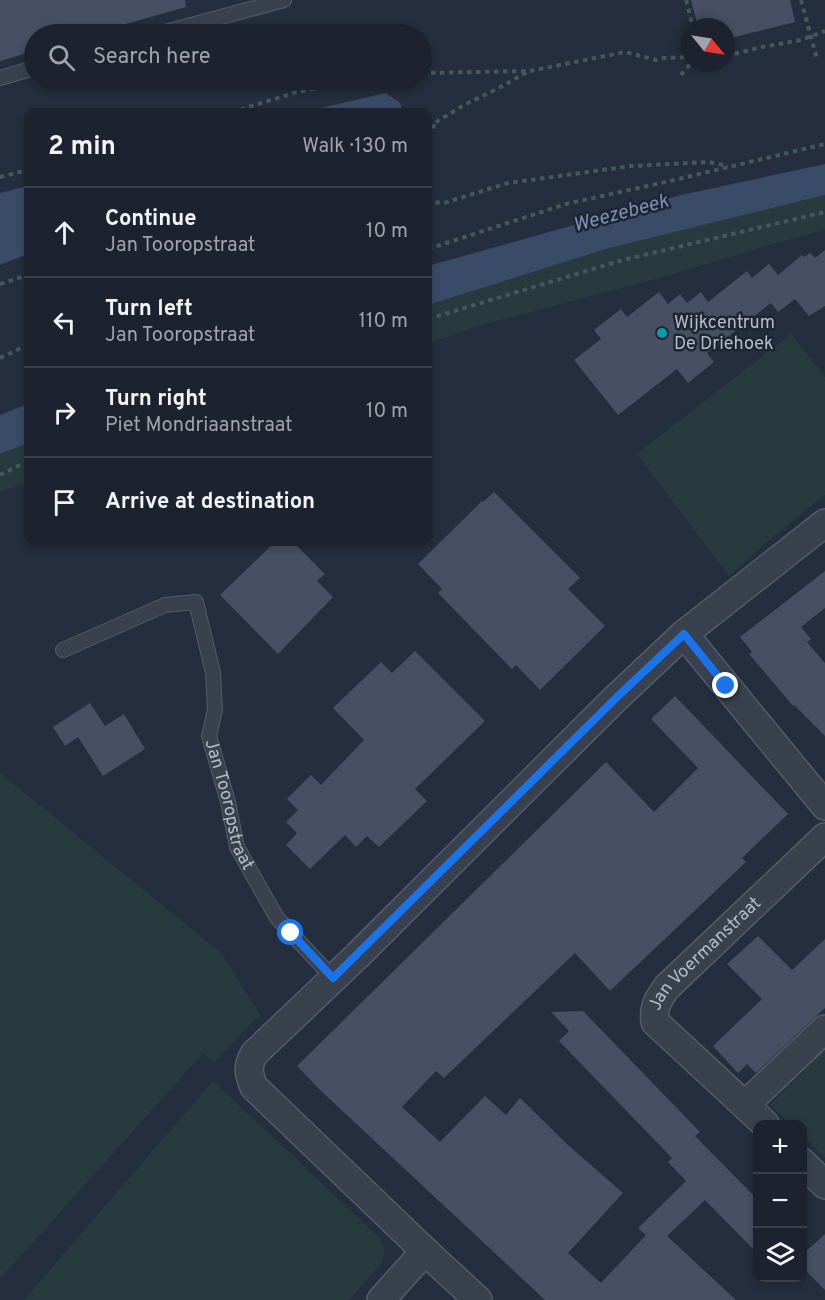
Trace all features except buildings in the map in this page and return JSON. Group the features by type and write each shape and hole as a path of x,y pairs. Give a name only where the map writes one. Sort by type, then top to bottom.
{"street":[{"path":"478,1300 254,1087 248,1066 254,1054 684,634 825,523"},
{"path":"684,634 825,806"},
{"name":"Jan Voermanstraat","path":"760,1120 655,1022 654,1012 657,1001 667,987 825,837"},
{"path":"745,1105 825,1029"},
{"path":"807,1167 825,1185"},
{"path":"381,1300 425,1251"}],"lane":[{"path":"195,24 284,0"},
{"path":"0,78 24,72"},
{"name":"Jan Tooropstraat","path":"63,650 165,605 196,602 213,673 215,710 209,736 228,802 237,848 277,918 333,978"}],"path":[{"path":"686,0 691,18"},
{"path":"801,0 817,59"},
{"path":"735,54 801,40 825,31"},
{"path":"432,73 530,71 625,52 656,60 681,57"},
{"path":"432,125 464,105 530,71"},
{"path":"245,108 307,90"},
{"path":"432,129 437,121"},
{"path":"432,248 566,204 825,144"},
{"path":"432,202 444,203 508,183 631,166 709,162 731,167"},
{"path":"0,177 24,171"},
{"path":"432,318 623,260 825,212"},
{"path":"0,284 24,276"},
{"path":"0,358 24,347"},
{"path":"0,475 24,463"}],"green space":[{"path":"825,195 825,230 667,276 481,325 432,343 432,304 606,249"},
{"path":"791,334 825,377 825,495 729,576 637,454"},
{"path":"24,445 24,483 0,492 0,454"},
{"path":"0,773 222,954 260,1015 214,1062 203,1053 0,1279"},
{"path":"825,1049 825,1158 807,1140 807,1120 786,1120 770,1105"},
{"path":"213,1081 380,1238 384,1252 379,1266 349,1300 24,1300"}],"water":[{"path":"386,93 400,103 402,108 320,108"},
{"name":"Weezebeek","path":"825,164 825,195 606,249 432,304 432,265 681,195"},
{"path":"24,187 24,256 0,265 0,193"},
{"path":"24,406 24,445 0,454 0,415"}],"place":[{"name":"Wijkcentrum De Driehoek","path":"662,333"}],"route":[{"path":"291,933 333,978 616,698 684,634 726,686"}]}
